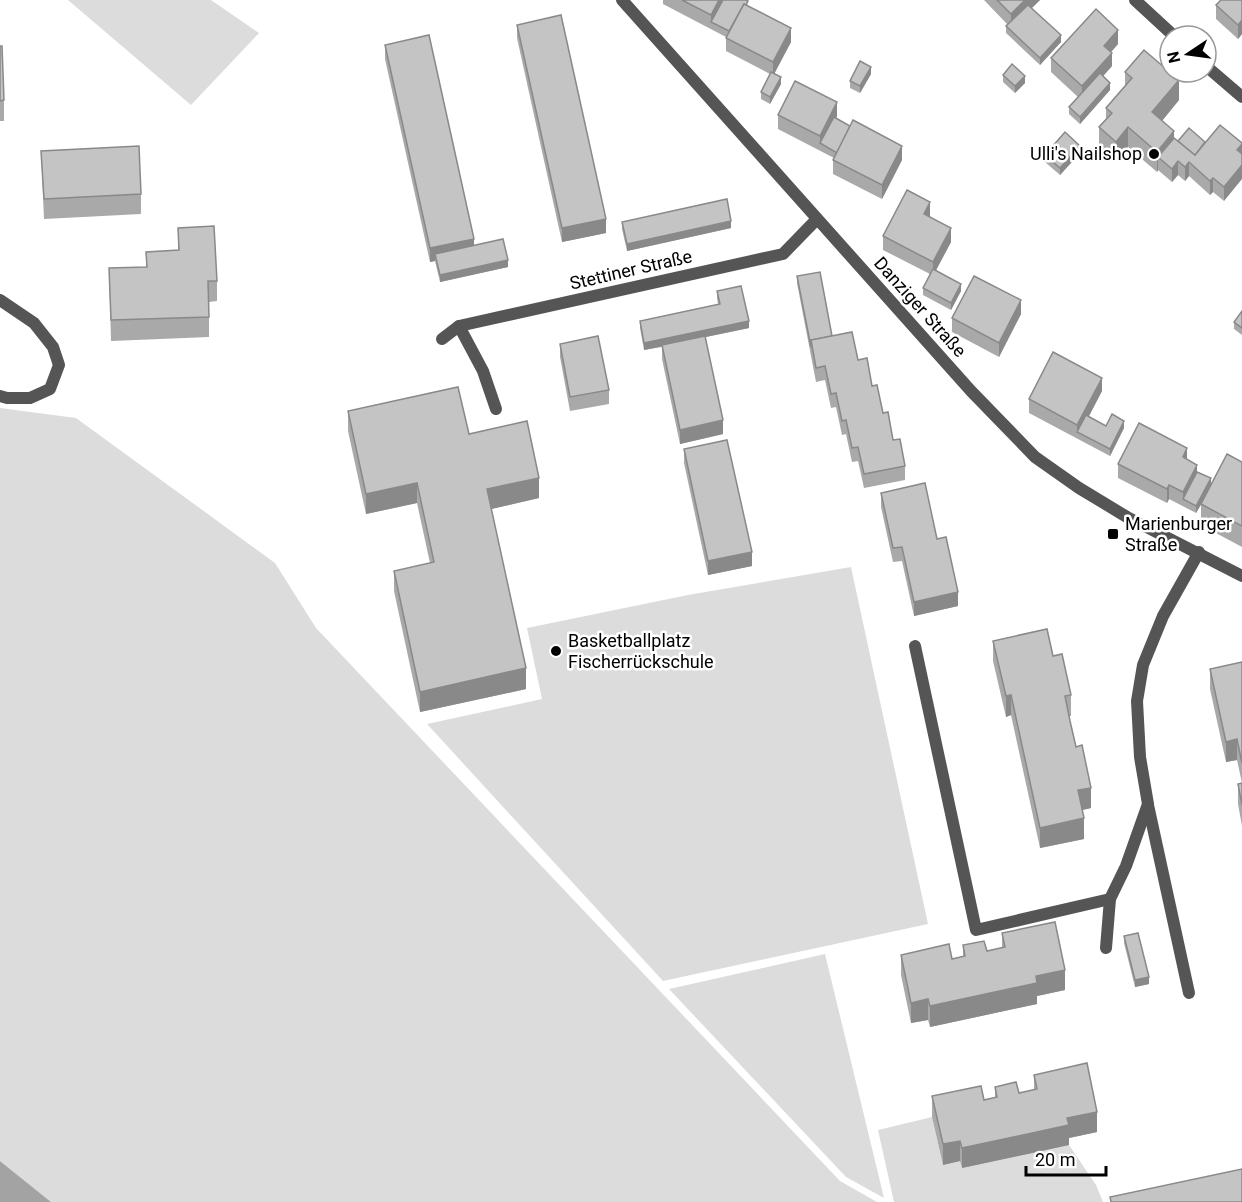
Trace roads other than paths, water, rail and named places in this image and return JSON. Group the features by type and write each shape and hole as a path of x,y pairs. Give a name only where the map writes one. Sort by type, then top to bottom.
{"street":[{"name":"Danziger Straße","path":"622,0 971,391 1035,457 1079,488 1127,517 1242,576"},
{"path":"1135,0 1161,24"},
{"path":"1218,76 1242,97"},
{"name":"Stettiner Straße","path":"441,339 459,326 783,255 817,219"},
{"path":"0,300 34,323 53,347 59,365 50,389 30,398 0,396"},
{"path":"459,326 483,371 495,409"},
{"path":"1189,993 1148,804 1140,757 1137,701 1143,665 1162,616 1199,552"},
{"path":"915,646 976,930 1110,899"},
{"path":"1106,948 1110,899 1126,866 1148,804"}],"place":[{"name":"Ulli's Nailshop","path":"1154,154"},
{"name":"Marienburger Straße","path":"1113,534"},
{"name":"Basketballplatz Fischerrückschule","path":"556,651"}]}
